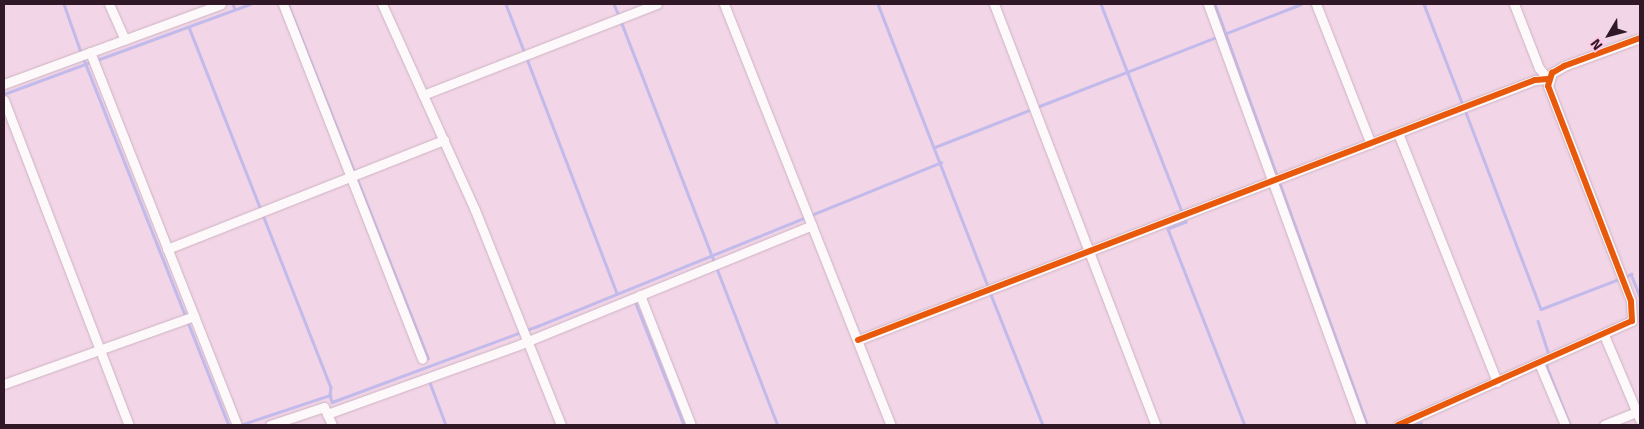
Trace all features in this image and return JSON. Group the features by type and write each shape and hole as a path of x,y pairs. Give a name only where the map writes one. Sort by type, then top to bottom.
{"street":[{"path":"109,4 125,40"},
{"path":"4,84 89,58 125,40 221,4"},
{"path":"283,4 355,176 422,360"},
{"path":"382,4 444,140 561,425"},
{"path":"423,95 657,4"},
{"path":"724,4 891,425"},
{"path":"994,4 1091,251 1156,425"},
{"path":"1208,4 1277,180 1361,425"},
{"path":"1316,4 1371,144"},
{"path":"1398,425 1636,322 1622,277 1551,97 1548,80 1540,68 1514,4"},
{"path":"1548,80 1552,73 1564,66 1640,38"},
{"path":"89,58 167,249 189,318 237,425"},
{"path":"858,340 1535,80 1548,80"},
{"path":"4,100 129,425"},
{"path":"1398,133 1497,382"},
{"path":"167,249 444,140"},
{"path":"327,414 429,378 525,335 636,297 715,265 810,219"},
{"path":"636,297 690,425"},
{"path":"4,384 189,318"},
{"path":"1604,335 1639,416 1604,425"},
{"path":"1545,361 1565,425"},
{"path":"270,425 324,407 332,425"}],"waterway":[{"path":"64,4 81,52"},
{"path":"233,4 235,9"},
{"path":"97,60 250,4"},
{"path":"288,4 428,358"},
{"path":"506,4 617,293"},
{"path":"614,4 619,16"},
{"path":"878,4 988,286"},
{"path":"1101,4 1182,212"},
{"path":"1215,4 1367,425"},
{"path":"1037,107 1301,4"},
{"path":"1424,4 1463,105"},
{"path":"621,21 778,425"},
{"path":"189,27 331,387 330,395"},
{"path":"83,57 229,425"},
{"path":"4,94 91,62"},
{"path":"935,147 1032,109"},
{"path":"1465,110 1541,309 1619,279"},
{"path":"240,425 330,395 332,402 538,326 941,162"},
{"path":"1184,217 1186,222 1168,229 1245,425"},
{"path":"1625,277 1631,274 1640,296"},
{"path":"990,292 1043,425"},
{"path":"635,301 684,425"},
{"path":"1538,321 1549,355"},
{"path":"1548,360 1547,367 1570,425"},
{"path":"429,380 446,425"},
{"path":"1414,425 1421,423 1421,425"}],"cycle path":[{"path":"1398,425 1632,321 1631,301 1548,86 1552,73 1564,66 1640,38"},
{"path":"858,340 1535,80 1548,79"}]}
